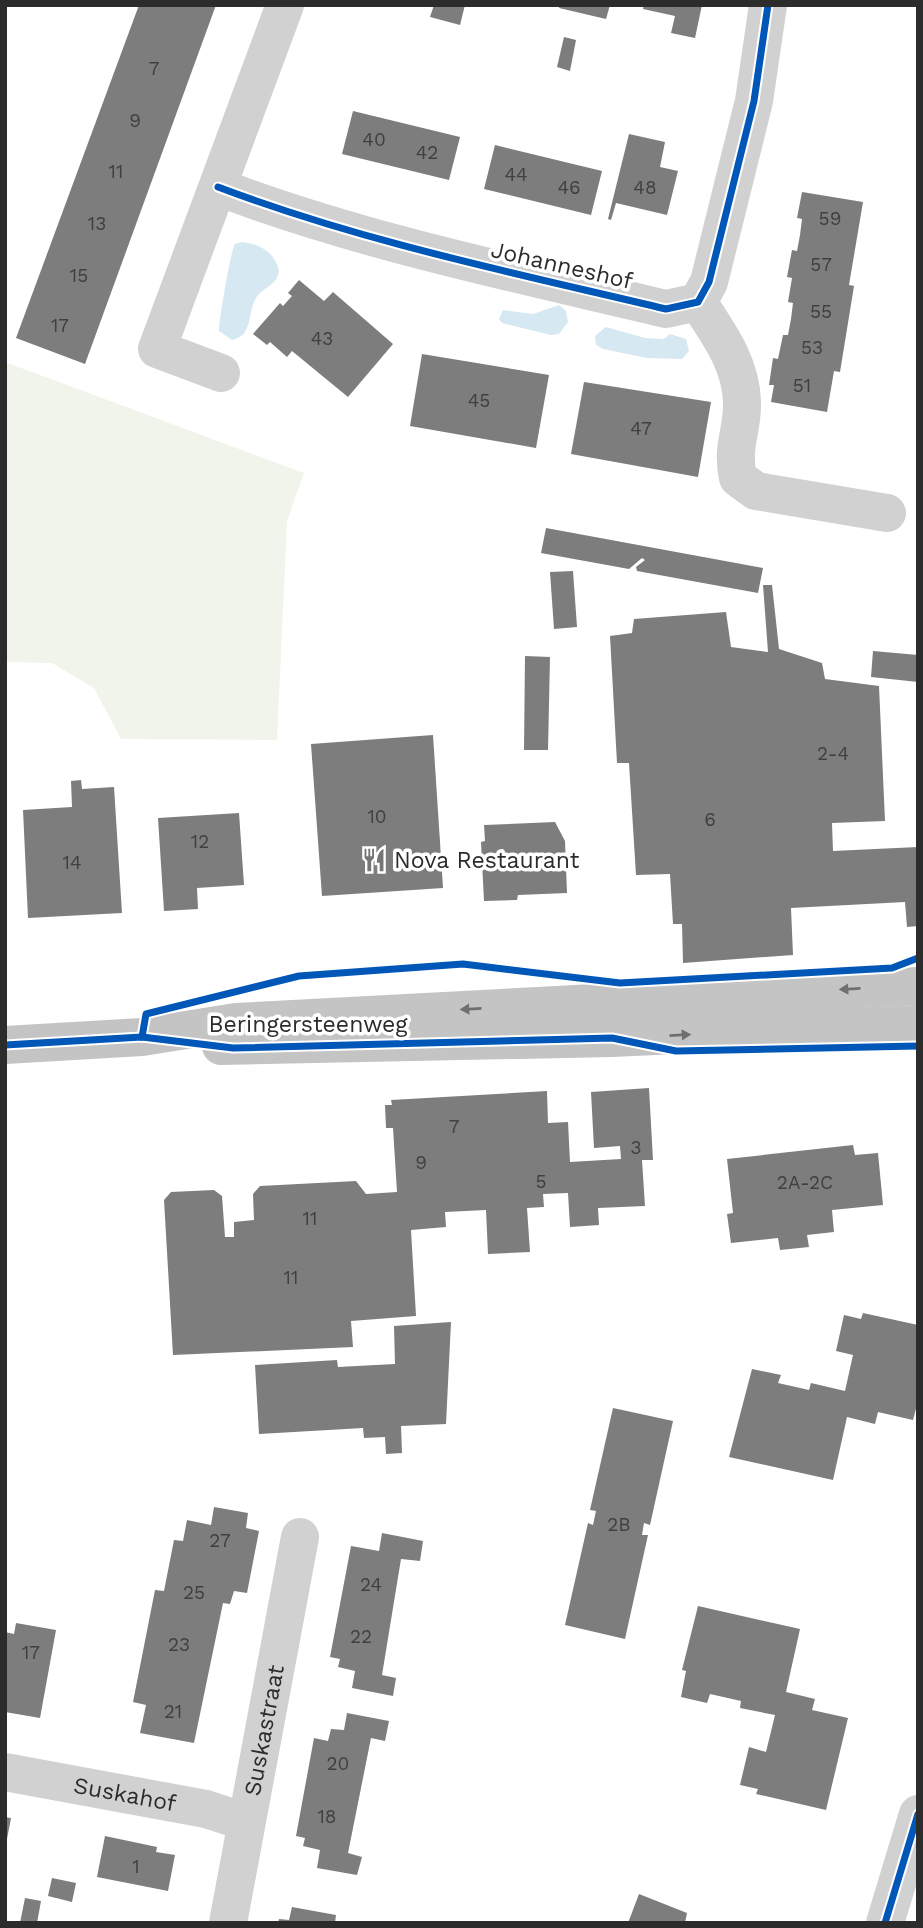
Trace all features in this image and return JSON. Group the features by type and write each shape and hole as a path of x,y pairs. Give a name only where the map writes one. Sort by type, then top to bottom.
{"main road":[{"name":"Beringersteenweg","path":"5,1045 142,1037 236,1022 918,986"},
{"name":"Beringersteenweg","path":"142,1037 233,1048 612,1038 918,1024"}],"street":[{"path":"221,373 157,349 285,5"},
{"path":"768,5 754,101 709,282 698,302 737,368 742,403 734,456 738,478 756,491 887,513"},
{"name":"Johanneshof","path":"218,187 273,208 409,248 666,309 698,302"},
{"name":"Suskastraat","path":"228,1923 300,1537"},
{"name":"Suskahof","path":"5,1772 206,1809 246,1822"},
{"path":"885,1923 918,1814"}],"shaded area":[{"path":"242,242 266,250 279,271 274,282 254,301 244,333 232,340 219,331 219,326 233,249 235,244"},
{"path":"559,305 566,311 568,322 559,334 551,335 502,323 499,319 503,310 533,314"},
{"path":"606,327 645,338 664,339 670,334 686,339 689,351 682,359 647,358 603,349 596,345 595,336"},
{"path":"5,362 304,473 287,521 277,740 121,739 94,688 52,663 5,662"}],"building":[{"path":"139,5 216,5 85,364 16,338"},
{"path":"434,5 465,5 460,25 430,17"},
{"path":"560,5 610,5 606,19 559,8"},
{"path":"644,5 702,5 695,38 671,33 675,16 643,9"},
{"path":"564,37 576,40 570,71 557,67"},
{"path":"353,111 460,137 449,180 342,154"},
{"path":"629,134 665,142 660,167 678,171 667,215 616,203 611,220 608,219"},
{"path":"495,145 602,171 591,215 484,189"},
{"path":"802,192 863,202 849,285 854,286 840,372 834,371 827,412 771,402 774,385 769,385 773,358 778,359 783,335 788,335 791,319 793,303 788,302 792,278 787,277 792,250 797,251 800,235 802,219 797,218"},
{"path":"299,280 324,301 333,292 393,344 348,397 292,351 287,357 270,342 267,345 253,334 280,303 283,306 292,296 288,293"},
{"path":"422,354 549,375 536,448 410,426"},
{"path":"584,382 711,402 698,477 571,454"},
{"path":"546,528 763,568 758,593 637,571 636,567 645,560 642,558 629,569 541,553"},
{"path":"573,571 577,627 554,629 550,572"},
{"path":"763,585 772,585 779,649 822,663 825,679 879,686 885,821 832,823 833,851 918,847 918,926 907,927 905,902 791,908 793,955 683,963 682,924 673,924 670,874 636,875 629,763 617,763 610,636 632,633 634,619 726,612 731,647 768,652"},
{"path":"873,651 918,655 918,682 871,677"},
{"path":"525,656 550,657 548,750 524,750"},
{"path":"433,735 443,888 322,896 311,744"},
{"path":"81,780 82,789 114,787 122,913 28,918 23,810 72,807 71,781"},
{"path":"239,813 244,885 197,888 198,909 164,911 158,818"},
{"path":"555,822 565,841 567,893 518,895 517,900 484,901 481,842 485,841 484,825"},
{"path":"649,1088 653,1160 642,1160 645,1206 598,1208 599,1225 570,1227 568,1193 543,1194 544,1207 527,1208 530,1252 488,1254 486,1210 445,1212 446,1227 411,1230 416,1316 351,1321 353,1347 173,1355 164,1200 171,1192 214,1190 222,1196 225,1237 234,1237 234,1222 254,1220 253,1194 260,1186 356,1181 366,1194 397,1192 393,1128 386,1128 385,1105 392,1105 391,1100 547,1091 548,1123 568,1122 570,1162 621,1159 620,1146 594,1148 591,1092"},
{"path":"853,1145 855,1155 878,1153 883,1205 832,1210 834,1232 807,1235 809,1247 780,1250 778,1238 731,1243 727,1214 733,1213 727,1159"},
{"path":"863,1313 918,1325 918,1401 913,1420 878,1412 875,1424 847,1417 833,1480 729,1457 752,1369 781,1375 778,1383 809,1390 811,1383 845,1391 853,1355 836,1351 844,1315 861,1319"},
{"path":"451,1322 446,1424 401,1426 402,1453 386,1454 385,1437 364,1438 363,1428 259,1434 255,1365 337,1360 338,1367 395,1364 394,1326"},
{"path":"613,1408 673,1421 650,1525 644,1523 642,1535 648,1535 625,1639 565,1625 588,1523 593,1525 596,1511 590,1510"},
{"path":"214,1507 248,1513 246,1528 259,1531 247,1593 234,1591 230,1604 223,1603 194,1743 140,1733 146,1705 133,1702 155,1590 164,1591 174,1540 183,1541 187,1520 211,1525"},
{"path":"382,1533 423,1541 420,1561 401,1559 382,1675 396,1678 393,1696 352,1688 355,1671 338,1667 340,1659 330,1657 351,1546 379,1551"},
{"path":"698,1606 800,1629 786,1692 815,1699 812,1710 848,1718 826,1810 756,1794 758,1789 740,1785 749,1747 766,1752 775,1715 740,1708 741,1701 710,1694 707,1703 681,1697 686,1671 682,1670"},
{"path":"16,1623 56,1630 40,1718 5,1712 5,1632 14,1634"},
{"path":"347,1713 389,1721 385,1741 371,1738 348,1853 362,1857 357,1875 317,1868 320,1850 303,1846 305,1838 296,1836 314,1738 328,1741 331,1729 344,1730"},
{"path":"5,1817 11,1818 7,1839 5,1839"},
{"path":"105,1836 157,1847 156,1852 175,1855 168,1891 97,1877"},
{"path":"52,1878 76,1883 72,1902 48,1896"},
{"path":"639,1894 687,1913 685,1923 628,1923"},
{"path":"25,1898 41,1901 37,1923 20,1923"},
{"path":"292,1907 336,1915 335,1923 278,1923 279,1919 289,1920"}],"cycle path":[{"path":"218,187 328,224 496,269 666,309 698,302 709,282 754,101 768,5"},
{"path":"142,1037 146,1014 299,976 463,964 620,983 892,968 918,958"},
{"path":"5,1045 142,1037 233,1048 612,1038 676,1051 918,1046"},
{"path":"885,1923 918,1814"}],"place":[{"name":"Nova Restaurant","path":"374,860"}]}
